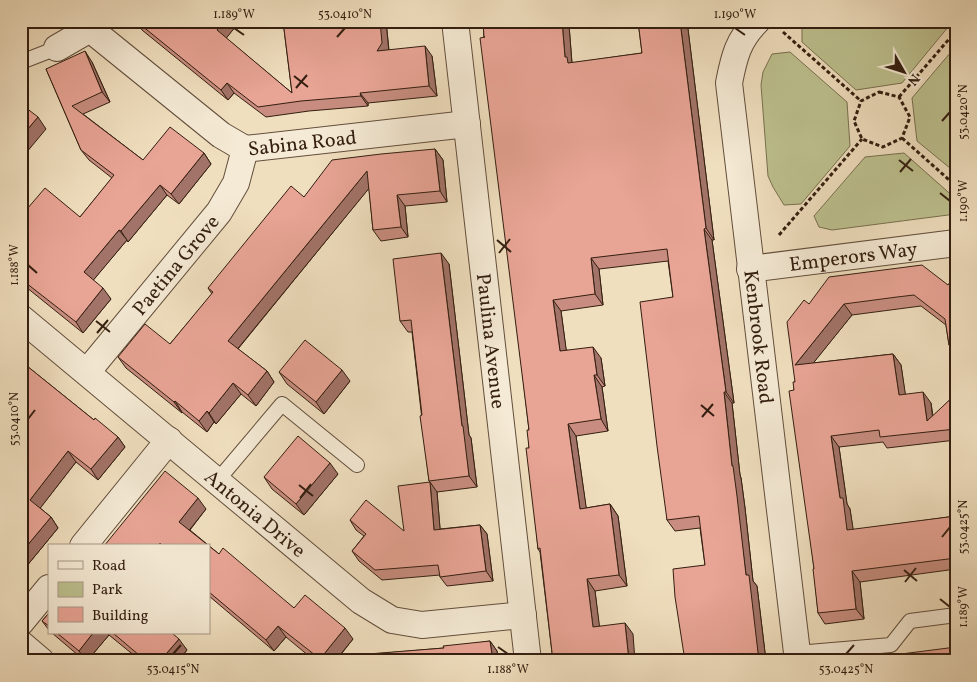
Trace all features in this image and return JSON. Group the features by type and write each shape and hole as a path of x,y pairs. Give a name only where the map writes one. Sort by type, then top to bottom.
{"street":[{"name":"Paulina Avenue","path":"456,21 528,661"},
{"name":"Kenbrook Road","path":"766,24 746,32 734,56 729,83 797,657"},
{"name":"Sabina Road","path":"58,48 90,25 221,136 245,149 467,124"},
{"name":"Paetina Grove","path":"87,372 219,212 236,183 245,149"},
{"name":"Emperors Way","path":"750,269 956,243"},
{"name":"Antonia Drive","path":"21,318 361,601 392,620 422,624 523,614"},
{"path":"85,544 169,440"},
{"path":"21,622 48,589"},
{"path":"21,644 41,661"}],"lane":[{"path":"21,62 58,48"},
{"path":"217,481 282,404 357,465"},
{"path":"797,657 891,645 910,621 956,615"}],"path":[{"path":"766,24 861,101"},
{"path":"899,97 956,31"},
{"path":"879,92 899,97 910,117 902,138 883,148 862,139 854,121 861,101 879,92"},
{"path":"902,138 956,186"},
{"path":"750,269 862,139"}],"green space":[{"path":"828,21 953,21 902,83 856,90 802,42 802,25"},
{"path":"956,46 956,173 917,141 912,98"},
{"path":"790,52 847,102 850,146 801,204 784,205 768,176 761,85 763,72 772,54"},
{"path":"904,153 956,199 956,214 832,230 819,227 814,216 865,157"}],"building":[{"path":"136,21 224,21 217,30 292,93 283,21 380,21 382,43 377,51 425,46 429,86 360,93 361,96 258,107 227,83 221,90"},
{"path":"483,21 562,21 565,57 567,57 568,63 642,53 638,21 680,21 706,228 704,229 726,392 724,392 732,466 746,575 749,575 759,661 685,661 675,597 673,569 705,565 699,516 667,520 640,302 673,297 667,249 591,258 595,294 553,300 560,351 593,347 597,375 594,375 601,419 568,424 580,509 610,504 619,575 587,579 593,627 625,623 629,661 553,661 526,448 529,448 527,430 529,430 480,38 485,37"},
{"path":"85,51 102,92 72,106 143,160 170,127 204,153 171,194 160,185 84,272 103,288 76,322 21,279 21,216 45,188 80,217 114,175 81,150 46,69"},
{"path":"21,104 38,117 21,137"},
{"path":"435,149 440,191 397,195 401,227 373,230 367,171 228,341 267,371 248,395 233,383 209,413 207,411 199,421 118,357 145,324 170,344 213,292 208,288 291,186 304,197 332,160"},
{"path":"441,253 469,476 429,481 420,416 422,415 411,320 400,321 393,259"},
{"path":"922,265 948,285 950,282 956,286 956,344 949,345 945,319 914,295 897,297 844,304 795,365 893,354 899,395 923,392 927,421 956,394 956,429 880,437 879,430 831,436 840,498 843,498 847,530 956,516 956,558 852,571 856,609 818,613 814,569 789,391 794,390 793,382 795,382 787,322 804,300 809,304 829,277"},
{"path":"305,340 342,370 316,402 279,372"},
{"path":"21,359 23,360 22,362 94,420 95,418 118,437 91,469 68,451 30,500 51,517 21,553"},
{"path":"298,436 330,463 296,504 264,477"},
{"path":"956,455 956,463 952,459"},
{"path":"165,471 198,498 179,522 206,544 106,544"},
{"path":"430,482 434,530 480,525 486,571 440,577 438,565 375,570 352,551 366,534 350,520 366,500 404,531 398,486"},
{"path":"210,547 219,554 223,548 294,608 305,595 345,628 320,659 278,626 266,640 210,593"},
{"path":"48,614 48,625 42,621"},
{"path":"58,634 92,634 79,651"},
{"path":"114,634 173,634 179,639 160,661 146,661"},
{"path":"490,641 493,661 327,661 330,657 444,648 443,646"},
{"path":"956,647 956,661 823,661 854,656 854,660"}]}
